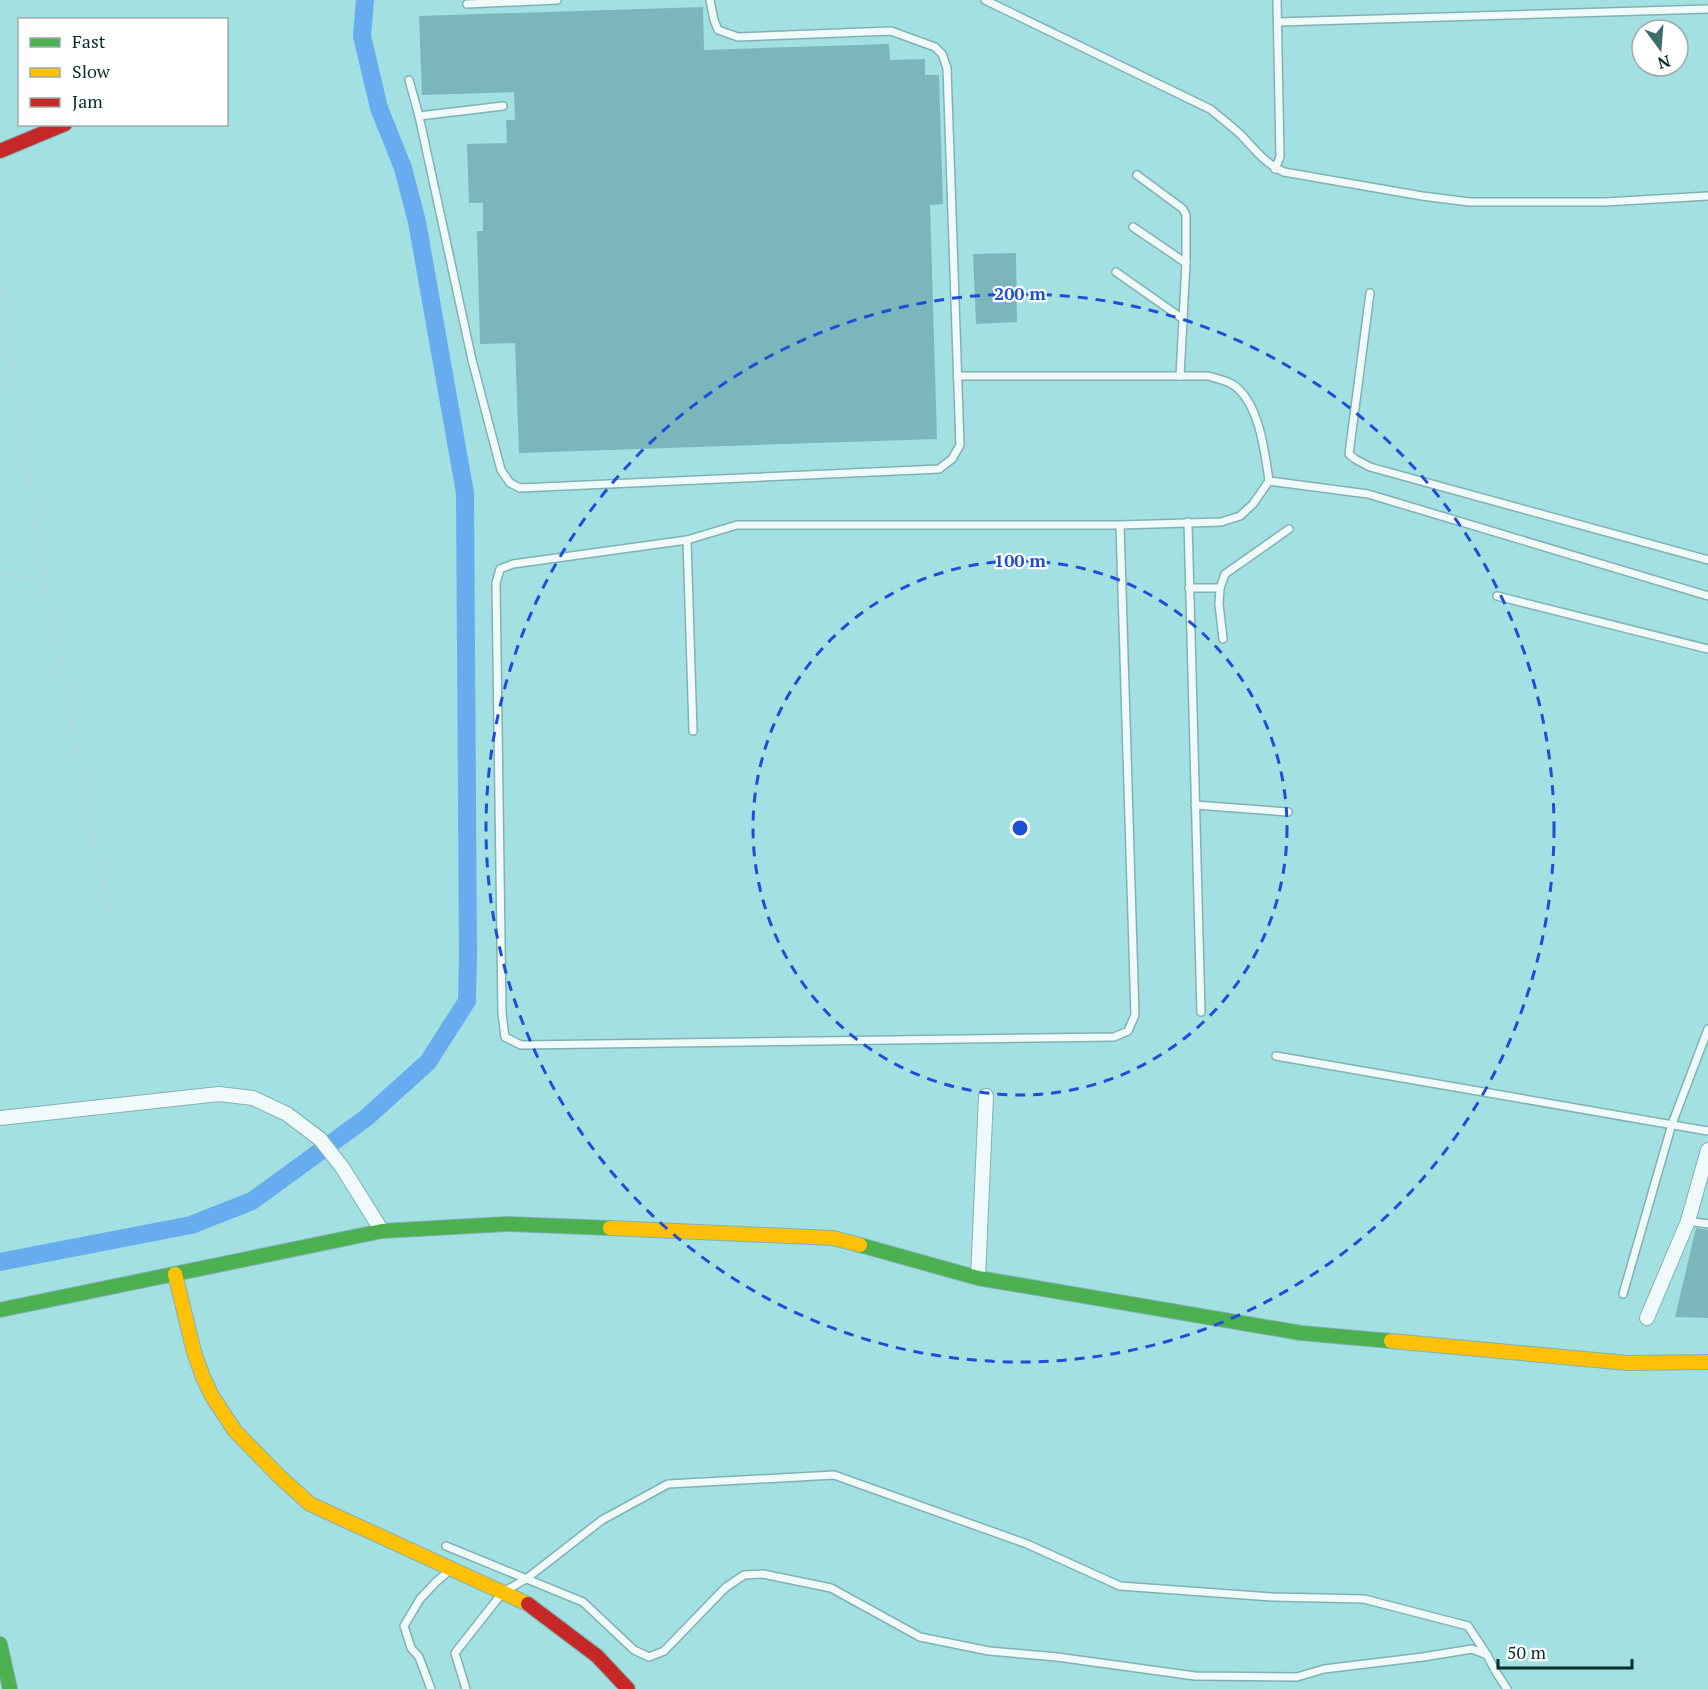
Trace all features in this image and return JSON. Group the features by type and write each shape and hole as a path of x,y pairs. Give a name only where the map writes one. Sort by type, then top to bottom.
{"street":[{"path":"0,151 61,126"},
{"path":"0,1118 219,1094 253,1098 287,1114 321,1139 342,1167 382,1231"},
{"path":"978,1278 986,1096"},
{"path":"1647,1318 1688,1221 1708,1150"},
{"path":"0,1310 382,1231 507,1224 833,1238 978,1278 1301,1334 1628,1363 1708,1362"},
{"path":"175,1274 193,1347 204,1379 224,1414 250,1448 310,1504 531,1605 597,1656 628,1689"},
{"path":"1,1653 10,1689"}],"lane":[{"path":"467,4 557,0"},
{"path":"409,80 419,116 472,360 501,470 510,483 520,488 939,470 952,459 960,445 947,68 942,54 935,47 891,32 738,37 718,30 710,0"},
{"path":"985,0 1210,109 1240,134 1275,169 1284,172 1468,202 1605,202 1708,195"},
{"path":"1275,169 1280,157 1276,0"},
{"path":"1278,22 1708,9"},
{"path":"419,116 503,106"},
{"path":"1137,175 1183,209 1186,215 1180,376"},
{"path":"1133,227 1186,263"},
{"path":"1116,272 1183,319"},
{"path":"1370,293 1349,454 1355,459 1370,467 1708,560"},
{"path":"957,376 1208,376 1231,384 1244,394 1263,441 1269,482 1253,504 1240,516 1221,522 1120,525 737,525 687,540 513,564 500,569 496,583 502,1013 505,1037 521,1045 1114,1037 1128,1031 1135,1015 1120,525"},
{"path":"1269,482 1368,494 1708,596"},
{"path":"1188,522 1201,1012"},
{"path":"1223,639 1219,604 1220,588 1226,574 1289,530"},
{"path":"687,540 693,731"},
{"path":"1189,588 1220,588"},
{"path":"1497,596 1708,649"},
{"path":"1196,805 1288,812"},
{"path":"1623,1294 1672,1124 1708,1029"},
{"path":"1276,1056 1708,1131"},
{"path":"1688,1221 1708,1224"},
{"path":"466,1689 455,1653 503,1592 526,1579 602,1520 668,1484 834,1475 1027,1544 1120,1586 1273,1597 1364,1599 1468,1626 1507,1689"},
{"path":"446,1546 583,1602 634,1650 649,1657 664,1651 725,1588 744,1575 763,1574 831,1588 920,1637 989,1651 1057,1657 1195,1676 1296,1677 1324,1669 1472,1649 1487,1655"},
{"path":"431,1689 419,1657 411,1648 404,1626 420,1599 452,1569"}],"path":[{"path":"0,283 45,582 94,842 107,905 112,918"},
{"path":"0,574 45,582"}],"building":[{"path":"703,7 704,50 889,44 890,60 925,59 925,75 939,75 943,204 930,205 937,439 519,453 515,343 480,344 477,231 483,231 483,203 469,203 467,144 507,143 506,120 515,120 514,92 422,95 419,16"},
{"path":"1016,253 1017,322 976,324 973,254"},
{"path":"1696,1228 1708,1230 1708,1318 1675,1317"}],"waterway":[{"path":"0,1262 191,1225 252,1201 366,1118 428,1062 467,1001 465,493 417,222 403,168 379,108 362,36 365,0"}],"traffic: fast":[{"path":"0,1310 382,1231 507,1224 610,1228"},
{"path":"860,1245 978,1278 1301,1333 1391,1341"},
{"path":"0,1644 10,1689"}],"traffic: slow":[{"path":"610,1228 833,1238 860,1245"},
{"path":"175,1274 194,1352 212,1396 235,1431 279,1476 310,1504 528,1604"},
{"path":"1391,1341 1628,1363 1708,1362"}],"traffic: jam":[{"path":"0,151 60,126"},
{"path":"528,1604 597,1656 628,1689"}]}
